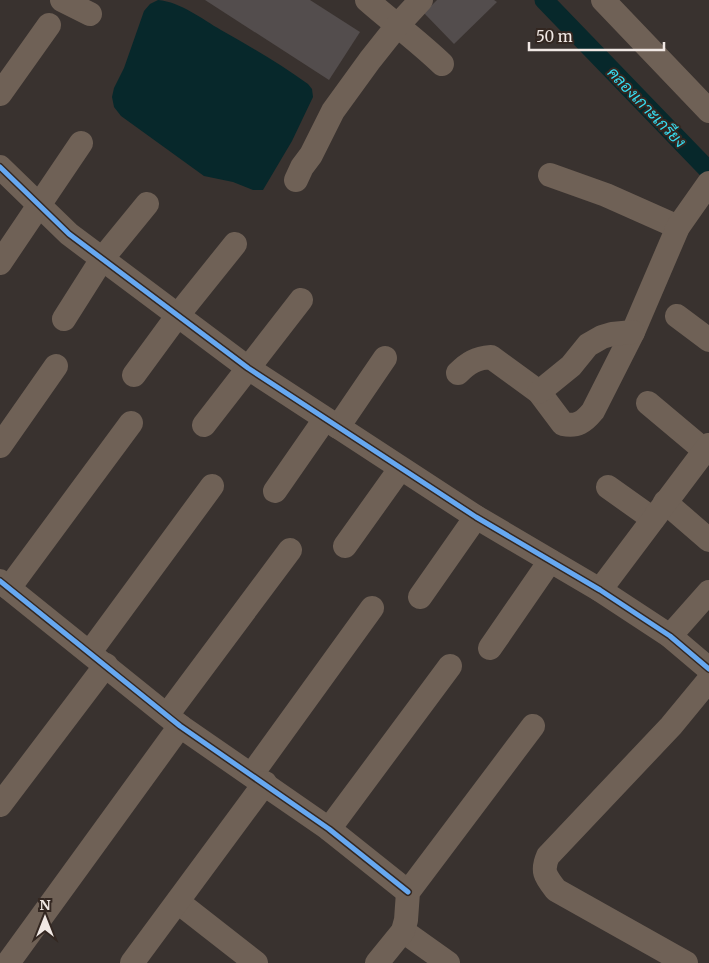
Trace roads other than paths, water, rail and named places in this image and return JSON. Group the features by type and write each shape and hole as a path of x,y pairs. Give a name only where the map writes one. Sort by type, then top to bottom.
{"street":[{"path":"62,0 90,14"},
{"path":"367,0 442,64"},
{"path":"296,180 333,111 397,26 421,0"},
{"path":"603,0 709,111"},
{"path":"0,94 49,26"},
{"path":"0,263 81,143"},
{"path":"0,167 69,234 248,368 400,470 600,590 670,636 709,669"},
{"path":"550,175 606,195 678,228"},
{"path":"458,373 469,363 479,358 490,357 539,392 562,424 573,426 586,420 593,411 633,332 678,228 709,183"},
{"path":"64,319 102,259 147,204"},
{"path":"134,375 178,315 235,244"},
{"path":"204,425 301,300"},
{"path":"677,316 709,340"},
{"path":"539,392 571,366 588,345 612,334 633,332"},
{"path":"275,491 385,358"},
{"path":"0,446 56,366"},
{"path":"600,590 707,448 648,403"},
{"path":"131,423 5,584 174,720 329,829 408,892"},
{"path":"345,546 400,470"},
{"path":"0,805 212,486"},
{"path":"608,487 659,511 709,540"},
{"path":"420,597 476,517"},
{"path":"8,963 290,550"},
{"path":"490,648 550,561"},
{"path":"670,636 709,592"},
{"path":"132,963 178,902 372,608"},
{"path":"329,829 450,666"},
{"path":"686,963 556,890 546,876 544,864 548,856 671,726 709,680"},
{"path":"377,963 402,931 406,920 408,892 533,726"},
{"path":"178,902 255,963"},
{"path":"402,931 448,963"}],"water":[{"path":"158,0 167,1 191,12 276,63 308,84 312,89 313,97 292,141 263,190 253,190 233,182 204,176 121,116 114,107 112,97 114,88 124,68 144,11 150,4"}],"waterway":[{"name":"คลองเกาะเกรียง","path":"544,0 709,171"}]}
